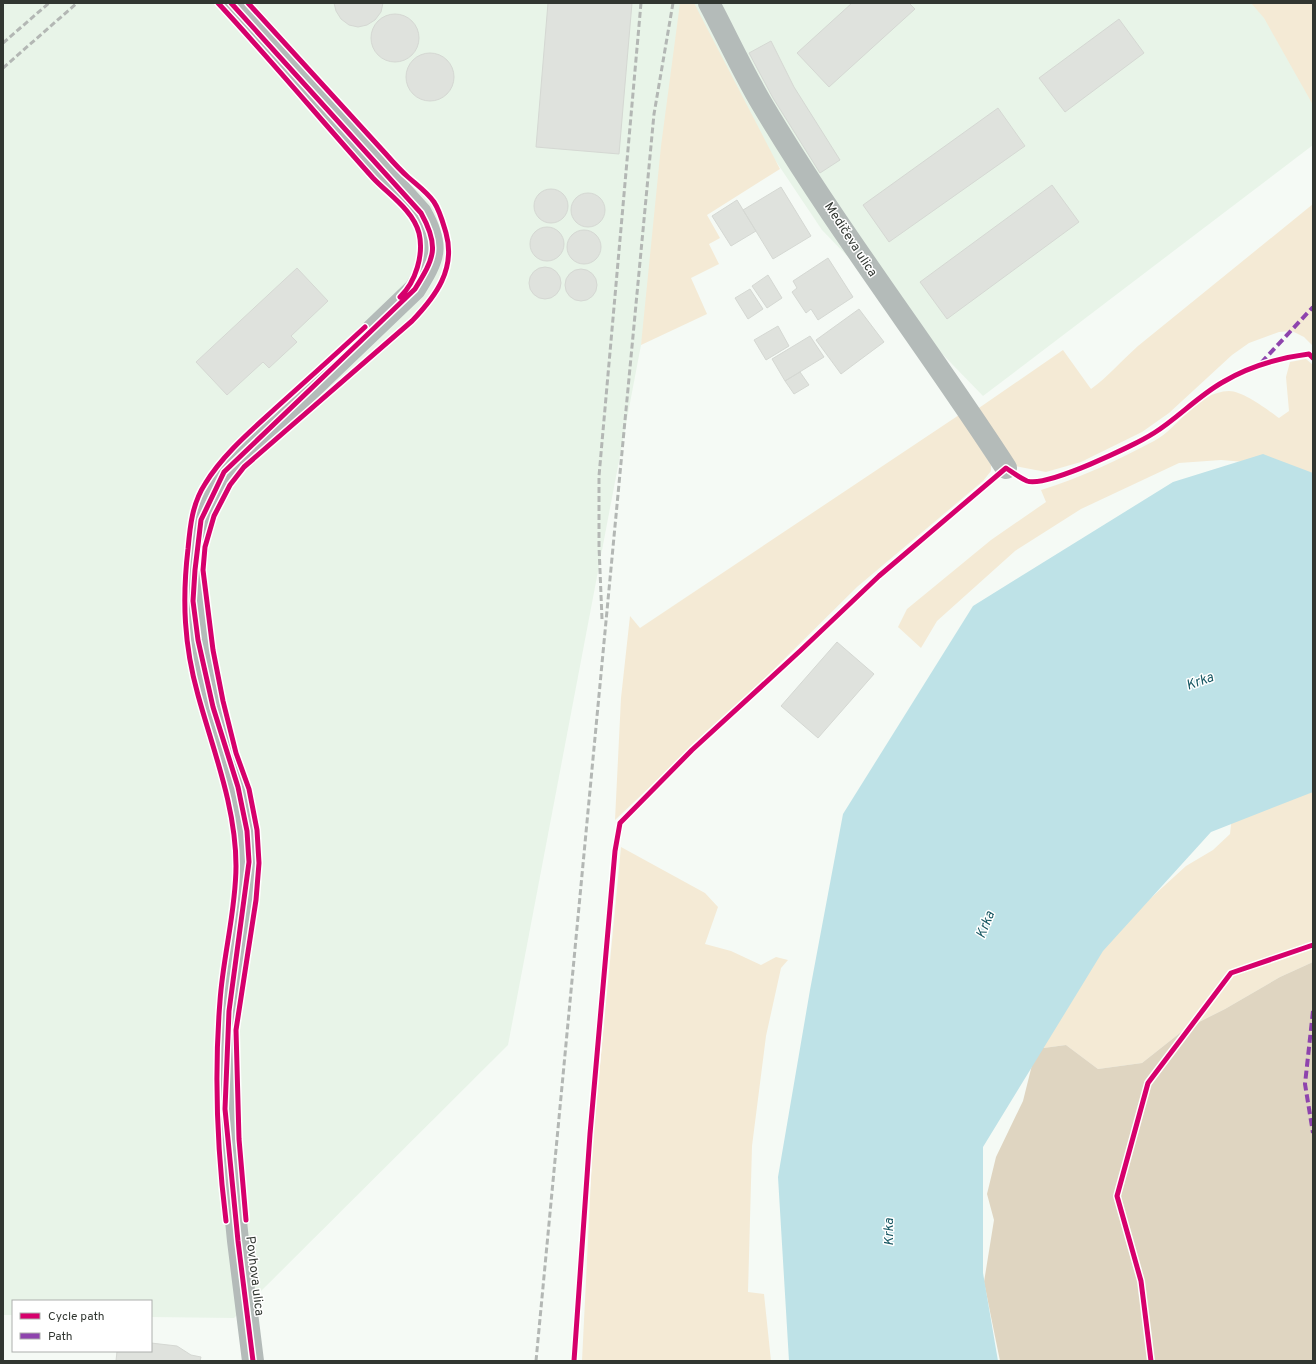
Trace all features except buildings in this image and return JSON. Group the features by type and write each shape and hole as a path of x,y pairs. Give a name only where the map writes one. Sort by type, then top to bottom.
{"street":[{"name":"Povhova ulica","path":"231,3 421,213 429,228 433,246 430,264 415,289 224,472 201,520 194,570 193,601 198,640 213,707 238,787 247,831 248,862 229,1012 225,1109 253,1361"},
{"name":"Medičeva ulica","path":"709,3 762,104 876,280 965,404 1006,468"}],"path":[{"path":"574,1361 590,1134 615,851 620,823 692,750 879,576 1006,468 1028,481 1053,478 1076,470 1155,433 1223,382 1259,364 1286,357 1309,354 1313,358"}],"shaded area":[{"path":"3,3 1313,3 1313,145 983,396 822,230 698,45 508,1045 234,1318 152,1317 152,1300 12,1300 12,1315 3,1315"},
{"path":"680,3 694,3 780,169 707,215 720,238 709,244 719,264 691,278 707,314 641,345 661,146"},
{"path":"1251,3 1313,3 1313,105 1264,18"},
{"path":"1313,204 1313,346 1304,337 1292,331 1279,332 1249,343 1232,355 1169,413 1142,432 1081,462 1046,472 1015,466 976,410 1063,350 1091,389 1138,346"},
{"path":"1306,359 1313,365 1313,475 1269,464 1221,460 1179,463 1081,509 1015,551 937,621 921,648 898,627 907,609 991,540 1046,502 1041,490 1099,468 1154,441 1172,428 1197,404 1207,397 1217,393 1229,391 1241,394 1279,418 1289,411 1286,377 1290,362"},
{"path":"959,415 991,465 991,471 983,481 857,587 765,678 615,820 621,698 630,616 640,628"},
{"path":"1313,784 1313,962 1280,977 1225,1009 1185,1029 1142,1063 1098,1069 1066,1045 1036,1049 1053,1007 1130,917 1186,866 1213,850 1230,834 1233,806"},
{"path":"621,847 705,893 718,907 705,944 731,951 761,965 776,957 788,960 781,968 766,1036 752,1146 748,1292 764,1294 771,1361 582,1361 593,1138"},
{"path":"1313,962 1313,1361 1000,1361 984,1282 994,1220 987,1194 996,1157 1023,1101 1036,1049 1066,1045 1098,1069 1142,1063 1185,1029 1225,1009 1280,977"}],"water":[{"name":"Krka","path":"1263,454 1313,473 1313,792 1211,832 1103,951 983,1147 983,1273 998,1361 789,1361 778,1177 810,990 843,814 973,606 1173,482"}],"railway":[{"path":"3,43 49,3"},
{"path":"3,68 77,3"},
{"path":"602,619 599,546 599,476 641,3"},
{"path":"536,1361 654,114 673,3"}],"marked path":[{"path":"1261,363 1313,307"},
{"path":"1313,1011 1305,1084 1313,1133"}],"cycle path":[{"path":"218,3 373,178 406,210 416,225 420,241 419,259 414,276 406,291 400,297"},
{"path":"231,3 421,213 431,235 432,244 432,252 427,269 415,289 224,472 201,520 193,601 198,640 213,707 238,787 247,831 249,862 229,1011 225,1109 238,1241 253,1361"},
{"path":"246,1220 239,1139 236,1030 256,900 259,863 257,830 249,789 236,753 223,701 213,650 203,570 205,547 214,516 230,485 244,467 421,312 436,292 442,281 448,258 446,233 441,217 431,198 396,165 248,3"},
{"path":"226,1221 220,1166 217,1111 217,1056 222,984 234,900 236,866 235,844 228,800 193,676 187,640 185,586 191,524 197,500 205,484 220,462 239,442 365,327"},
{"path":"574,1361 590,1134 615,851 620,823 692,750 879,576 1006,468 1027,481 1052,478 1071,472 1144,439 1171,421 1214,388 1243,371 1286,358 1309,354 1313,358"},
{"path":"1151,1361 1141,1281 1117,1196 1148,1083 1231,973 1313,945"}]}
